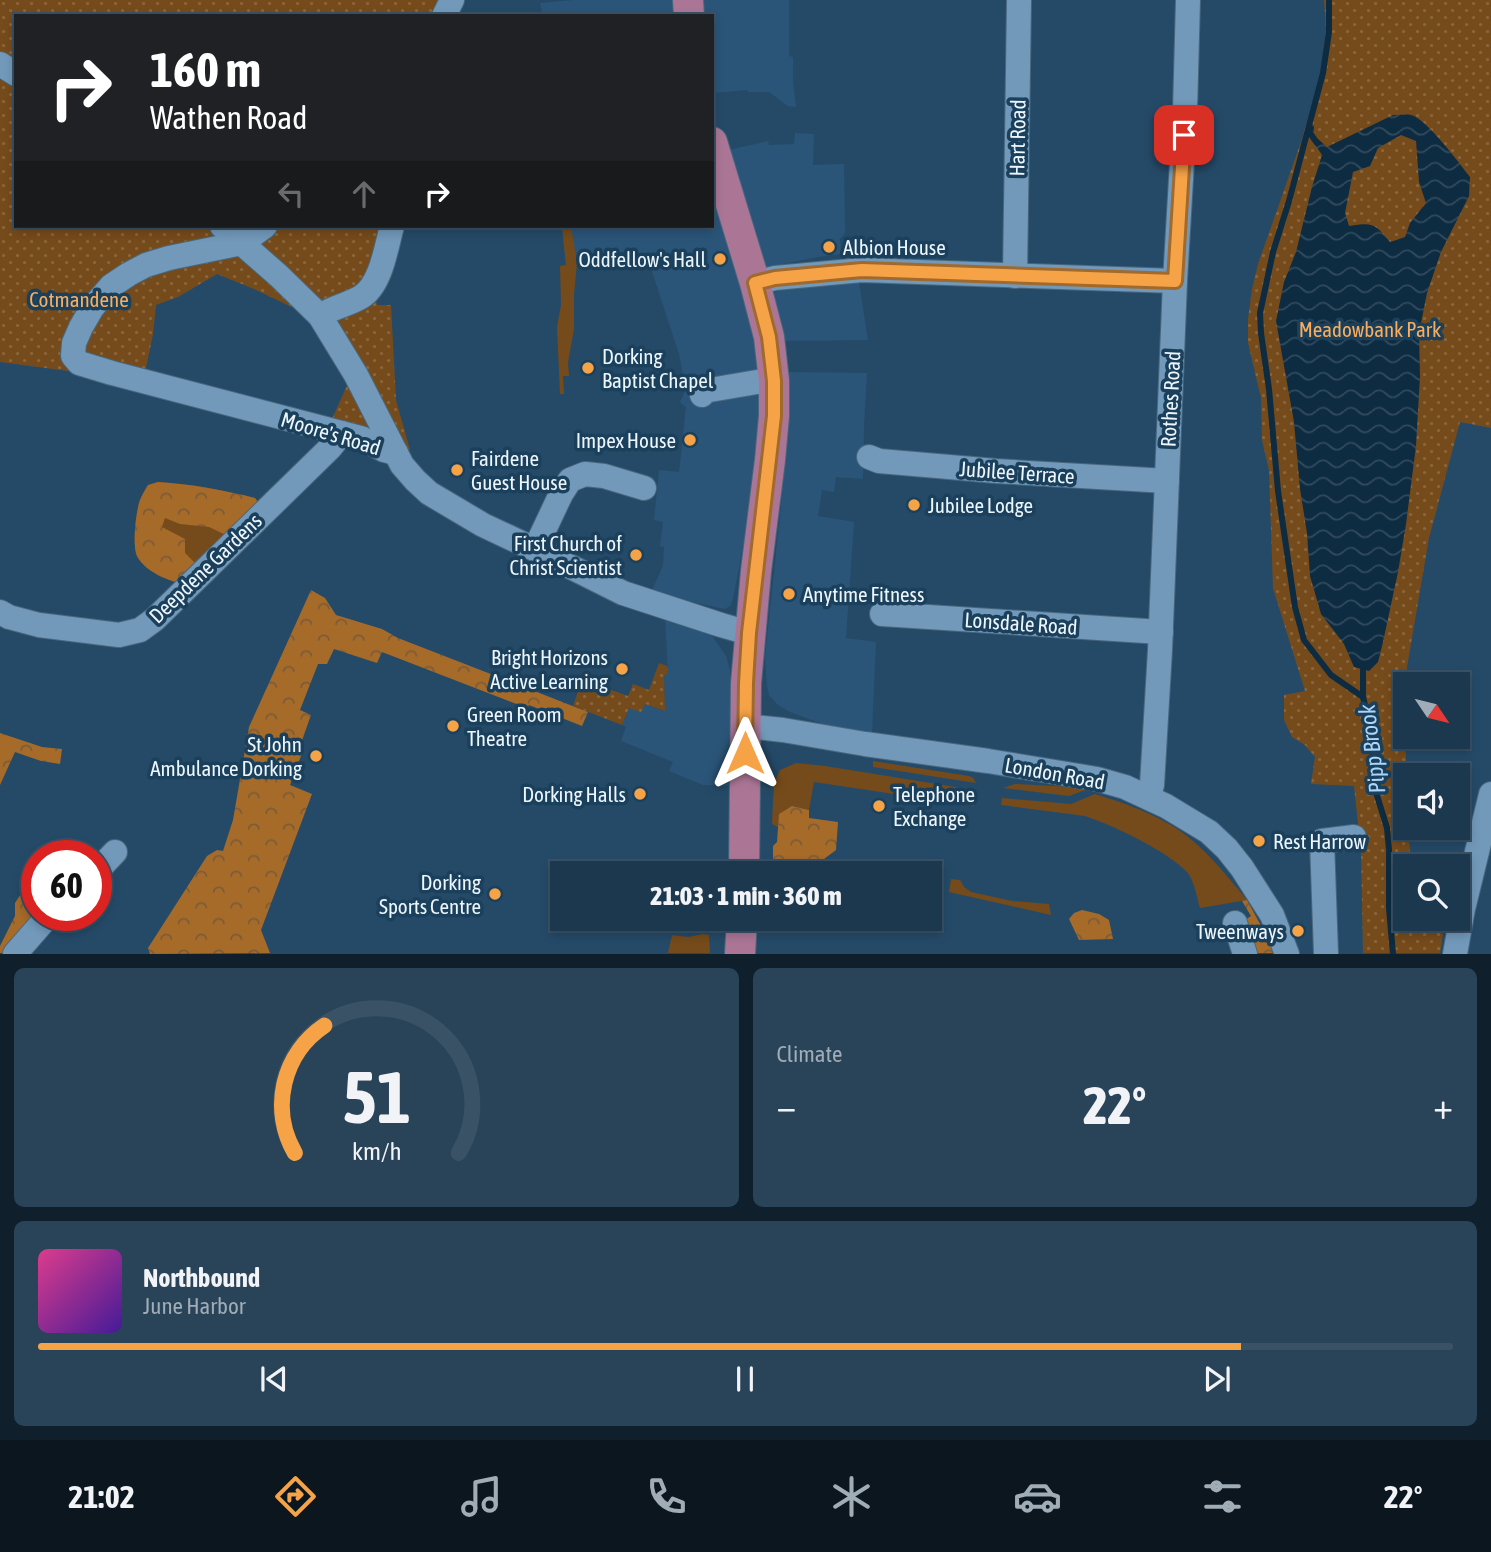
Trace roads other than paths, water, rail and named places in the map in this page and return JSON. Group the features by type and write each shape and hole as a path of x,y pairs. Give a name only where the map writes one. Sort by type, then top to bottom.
{"main road":[{"path":"714,149 769,337 774,381 770,460 749,633 744,861"},
{"path":"740,954 741,931"}],"street":[{"name":"Hart Road","path":"1015,276 1019,0"},
{"name":"Rothes Road","path":"1148,797 1152,785 1161,632 1188,0"},
{"path":"224,228 320,316 356,375 396,453"},
{"path":"242,243 263,228"},
{"path":"320,316 361,297 375,284 391,228"},
{"name":"Moore's Road","path":"242,243 146,265 111,286 92,308 74,343 74,356 79,363 112,373 360,438 396,453 415,480 436,498 483,525 623,593 749,633"},
{"path":"755,283 775,278 862,270 1175,281"},
{"path":"702,395 704,391 774,381"},
{"name":"Deepdene Gardens","path":"0,612 9,617 52,627 119,635 140,630 330,448 342,433"},
{"name":"Jubilee Terrace","path":"869,457 905,464 1167,481"},
{"path":"535,549 570,480 585,474 604,476 644,488"},
{"name":"Lonsdale Road","path":"882,614 1161,632"},
{"name":"London Road","path":"745,726 988,761 1097,779 1125,787 1209,832 1227,849 1272,915 1287,954"},
{"path":"1455,954 1491,794"},
{"path":"1326,954 1322,841 1354,837"},
{"path":"112,855 115,852"},
{"path":"1235,923 1245,954"},
{"path":"15,954 35,931"}],"water":[{"path":"1393,115 1411,115 1433,132 1470,177 1469,196 1441,252 1427,293 1419,333 1420,377 1416,446 1406,524 1378,662 1369,671 1354,667 1344,644 1321,614 1310,576 1294,422 1276,321 1284,282 1296,252 1322,155 1316,146 1318,139 1327,147","holes":["1401,135 1416,141 1419,182 1426,203 1410,223 1405,237 1390,242 1373,226 1349,226 1345,213 1353,172 1370,166 1378,148"]}],"waterway":[{"path":"1329,0 1329,32 1323,73 1273,252 1260,313 1278,491 1295,607 1304,640 1331,675 1363,697"},
{"path":"1311,128 1310,133 1317,143"},
{"name":"Pipp Brook","path":"1363,670 1363,697 1370,725 1375,789 1387,828 1393,954"}],"place":[{"name":"Albion House","path":"829,247"},
{"name":"Oddfellow's Hall","path":"720,259"},
{"name":"Dorking Baptist Chapel","path":"588,368"},
{"name":"Impex House","path":"690,440"},
{"name":"Fairdene Guest House","path":"457,470"},
{"name":"Jubilee Lodge","path":"914,505"},
{"name":"First Church of Christ Scientist","path":"636,555"},
{"name":"Anytime Fitness","path":"789,594"},
{"name":"Bright Horizons Active Learning","path":"622,669"},
{"name":"Green Room Theatre","path":"453,726"},
{"name":"St John Ambulance Dorking","path":"316,756"},
{"name":"Dorking Halls","path":"640,794"},
{"name":"Telephone Exchange","path":"879,806"},
{"name":"Rest Harrow","path":"1259,841"},
{"name":"Dorking Sports Centre","path":"495,894"},
{"name":"Tweenways","path":"1298,931"}],"park label":[{"name":"Cotmandene","path":"79,299"},
{"name":"Meadowbank Park","path":"1370,329"}]}
